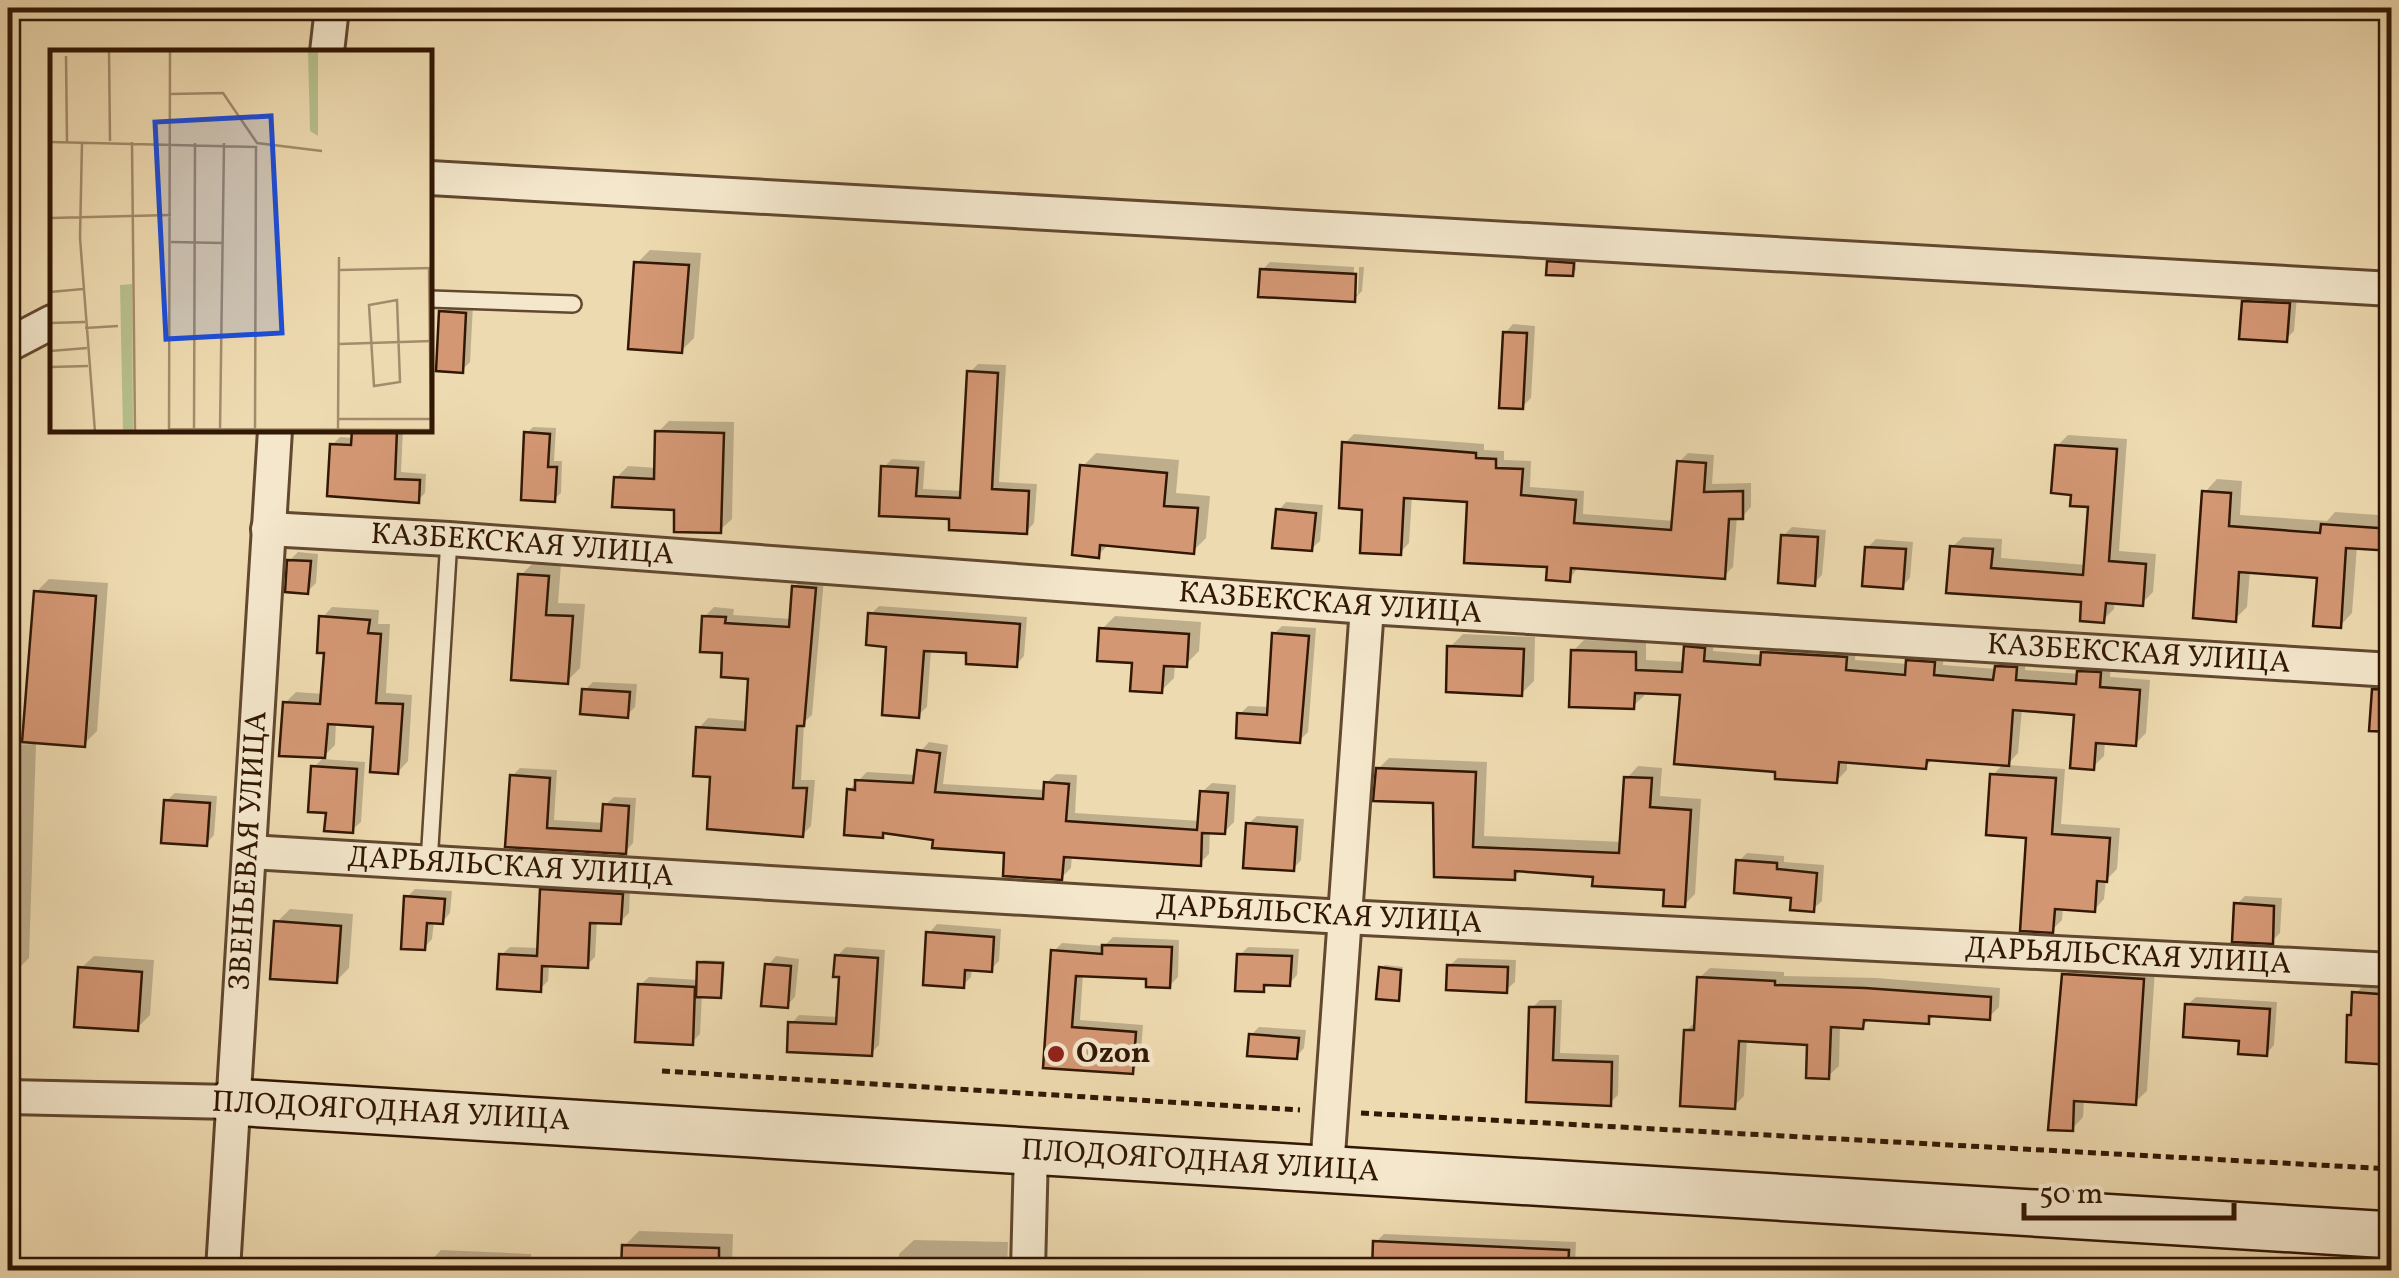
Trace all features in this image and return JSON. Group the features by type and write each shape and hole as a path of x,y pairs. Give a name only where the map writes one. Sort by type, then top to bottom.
{"street":[{"path":"327,50 332,8"},
{"path":"432,178 2392,289"},
{"path":"8,344 50,323"},
{"name":"ЗВЕНЬЕВАЯ УЛИЦА","path":"222,1270 274,432"},
{"name":"КАЗБЕКСКАЯ УЛИЦА","path":"268,528 1367,607 2392,670"},
{"path":"1328,1170 1367,607"},
{"name":"ДАРЬЯЛЬСКАЯ УЛИЦА","path":"250,852 1344,917 2392,970"},
{"name":"ПЛОДОЯГОДНАЯ УЛИЦА","path":"8,1097 232,1102 2392,1236"},
{"path":"1028,1270 1031,1151"}],"lane":[{"path":"432,299 573,304"},
{"path":"428,863 449,539"}],"path":[{"path":"662,1071 1332,1112 2392,1169"}],"building":[{"path":"1547,261 1574,263 1573,276 1546,275"},
{"path":"634,262 689,265 682,353 628,349"},
{"path":"1260,269 1356,274 1355,302 1258,297"},
{"path":"2242,301 2290,303 2287,342 2239,339"},
{"path":"439,311 466,313 463,373 436,371"},
{"path":"1503,332 1527,333 1523,409 1499,408"},
{"path":"967,371 998,373 992,489 1029,491 1027,534 949,530 949,519 879,516 881,466 918,468 916,496 960,498"},
{"path":"655,431 724,433 721,533 674,532 674,510 612,507 614,477 654,479"},
{"path":"352,432 397,432 395,479 420,480 419,503 327,496 330,444 351,445"},
{"path":"524,432 550,434 548,467 557,467 555,502 521,500"},
{"path":"1342,442 1476,453 1476,458 1496,459 1496,468 1523,469 1521,495 1576,500 1574,523 1671,530 1677,461 1706,463 1704,492 1743,491 1743,519 1729,519 1725,579 1571,568 1570,582 1546,580 1547,567 1464,563 1467,502 1404,498 1401,555 1360,553 1362,510 1339,508"},
{"path":"2055,445 2117,449 2109,561 2146,564 2143,606 2106,603 2104,623 2080,621 2081,602 1946,593 1950,546 1993,549 1991,568 2083,575 2088,507 2070,506 2071,495 2051,493"},
{"path":"1080,465 1167,473 1164,506 1198,508 1194,554 1100,545 1099,558 1072,555"},
{"path":"2202,491 2231,493 2229,526 2320,533 2321,524 2392,529 2392,551 2346,548 2341,628 2313,626 2317,578 2239,572 2236,622 2193,618"},
{"path":"1276,509 1316,513 1312,551 1272,548"},
{"path":"1781,535 1818,537 1815,586 1778,583"},
{"path":"1865,547 1906,549 1903,589 1862,586"},
{"path":"287,560 311,561 308,594 285,592"},
{"path":"518,574 549,576 546,615 573,616 568,684 511,680"},
{"path":"792,586 816,588 804,726 797,726 793,788 807,788 803,837 707,829 710,777 693,776 696,727 745,730 748,679 721,677 722,653 700,652 702,616 726,617 725,623 789,627"},
{"path":"34,591 96,596 85,747 22,742"},
{"path":"868,613 1020,624 1017,667 966,664 966,653 924,651 919,718 882,715 886,647 866,645"},
{"path":"319,616 370,620 368,633 381,634 376,703 403,704 398,774 370,772 373,727 328,724 325,758 279,756 283,702 320,704 324,653 317,653"},
{"path":"1099,628 1189,634 1187,667 1164,666 1162,693 1130,691 1132,663 1097,661"},
{"path":"1272,633 1309,636 1300,743 1236,738 1237,713 1267,715"},
{"path":"1447,646 1524,649 1522,696 1446,692"},
{"path":"1684,646 1705,648 1704,661 1760,665 1761,652 1847,657 1846,670 1905,675 1906,660 1935,662 1934,675 1993,680 1995,666 2017,667 2016,680 2076,684 2077,671 2101,672 2100,687 2140,690 2136,746 2096,743 2094,770 2070,768 2074,715 2013,710 2009,766 1927,760 1926,769 1839,762 1837,783 1775,779 1775,772 1674,764 1680,695 1635,693 1634,709 1569,707 1571,650 1636,652 1636,670 1682,672"},
{"path":"582,689 630,692 628,718 580,714"},
{"path":"2372,689 2392,690 2392,732 2369,731"},
{"path":"917,750 940,753 935,792 1043,799 1044,782 1069,784 1066,821 1197,830 1200,791 1228,793 1225,834 1202,833 1201,866 1064,857 1062,880 1003,876 1004,853 932,848 933,840 883,833 883,838 844,835 847,789 855,790 855,780 913,783"},
{"path":"311,766 357,769 353,833 324,831 326,813 308,812"},
{"path":"1376,768 1476,772 1473,847 1619,853 1624,777 1652,778 1650,807 1691,810 1685,907 1663,906 1664,890 1592,886 1593,877 1515,871 1515,880 1434,877 1433,803 1373,801"},
{"path":"1990,774 2056,778 2052,834 2110,838 2107,882 2097,881 2095,912 2055,909 2053,933 2020,931 2026,838 1986,835"},
{"path":"510,775 550,778 547,828 601,831 603,804 629,806 626,854 505,847"},
{"path":"164,800 210,803 207,846 161,843"},
{"path":"1246,823 1297,827 1294,871 1243,868"},
{"path":"1736,860 1777,863 1777,869 1817,873 1814,912 1790,910 1791,898 1734,893"},
{"path":"540,889 623,894 621,924 590,923 588,968 542,966 541,992 497,989 499,954 537,956"},
{"path":"404,896 445,899 443,924 427,923 425,950 401,949"},
{"path":"2234,903 2274,906 2273,944 2232,942"},
{"path":"274,921 341,926 337,983 270,979"},
{"path":"926,932 994,937 992,972 965,970 964,988 923,985"},
{"path":"1102,945 1172,947 1170,988 1146,987 1146,979 1076,976 1072,1027 1136,1032 1133,1074 1043,1068 1051,950 1102,954"},
{"path":"1237,954 1292,956 1290,986 1264,985 1264,992 1235,991"},
{"path":"835,955 878,958 872,1056 787,1052 788,1022 836,1024 839,977 833,977"},
{"path":"697,962 723,963 721,998 696,997"},
{"path":"765,964 791,966 788,1008 761,1006"},
{"path":"1447,965 1508,967 1507,993 1446,990"},
{"path":"78,967 142,972 138,1031 74,1027"},
{"path":"1379,967 1401,970 1399,1001 1376,999"},
{"path":"2062,974 2144,979 2136,1105 2074,1101 2073,1131 2048,1130"},
{"path":"1697,977 1991,997 1990,1020 1929,1016 1929,1024 1864,1020 1863,1029 1831,1027 1829,1079 1806,1078 1807,1045 1739,1041 1735,1109 1680,1106 1684,1030 1694,1030"},
{"path":"638,984 695,987 693,1045 635,1042"},
{"path":"2352,992 2392,995 2392,1065 2346,1062 2347,1015 2351,1015"},
{"path":"2185,1004 2270,1009 2267,1056 2238,1054 2239,1041 2183,1037"},
{"path":"1529,1007 1555,1007 1553,1060 1612,1062 1611,1106 1526,1102"},
{"path":"1249,1034 1299,1038 1297,1059 1247,1056"},
{"path":"1373,1241 1569,1250 1568,1270 1372,1270"},
{"path":"622,1245 719,1248 719,1270 621,1270"}],"place":[{"name":"Ozon","path":"1056,1054"}]}
